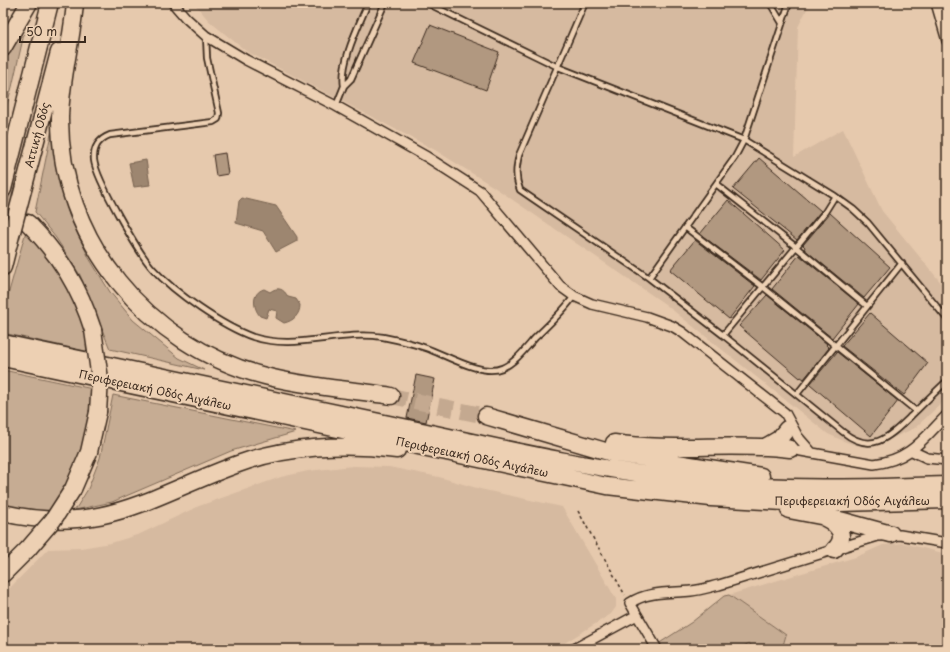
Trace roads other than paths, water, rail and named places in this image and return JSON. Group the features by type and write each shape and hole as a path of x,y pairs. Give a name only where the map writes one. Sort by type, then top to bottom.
{"highway":[{"path":"3,48 29,3"},
{"name":"Αττική Οδός","path":"5,182 50,3"},
{"name":"Αττική Οδός","path":"3,267 72,3"},
{"path":"75,3 72,37 61,101 62,144 66,170 76,208 86,232 96,251 121,286 159,324 202,352 230,364 281,379 391,396"},
{"path":"3,574 28,549 53,520 73,489 89,452 98,412 100,379 93,330 85,306 68,272 46,241 28,223"},
{"name":"Περιφερειακή Οδός Αιγάλεω","path":"3,343 498,448 659,477 739,485 870,488 947,485"},
{"name":"Περιφερειακή Οδός Αιγάλεω","path":"3,358 607,486 711,498 784,502 841,503 947,500"},
{"path":"486,416 612,453 735,473 833,481 870,488"},
{"path":"767,446 779,439 786,421"},
{"path":"512,423 615,443 640,446 767,446 790,449"},
{"path":"3,513 42,520 77,520 94,518 150,502 239,464 278,453 317,448 367,447 392,449 465,461 511,465"},
{"path":"661,492 689,501 783,509 818,515 879,529 891,534"},
{"path":"818,515 834,523 839,528 841,540 834,550"}],"street":[{"path":"173,3 186,18 206,36 246,60 336,106 427,157 480,191 560,286 574,296 592,304 647,317 672,326 692,340 786,421 812,453"},
{"path":"936,3 947,41"},
{"path":"786,421 790,449 874,464 892,461 906,456 947,415"},
{"path":"912,451 927,458 947,460"},
{"path":"657,649 630,603 642,596 693,590 719,585 878,536 891,534 947,544"},
{"path":"574,649 637,615"}],"lane":[{"path":"344,86 342,76 353,40 368,3"},
{"path":"336,106 344,86 351,79 385,3"},
{"path":"427,3 558,67 744,140 835,196 853,209 868,223 947,319"},
{"path":"585,3 519,155 516,168 516,180 520,190 649,278 723,335 850,438 862,443 875,443 884,439 947,381"},
{"path":"770,3 782,23"},
{"path":"649,278 716,184 744,140 789,3"},
{"path":"206,36 207,58 219,113 218,119 213,122 110,135 102,138 98,143 94,158 99,177 139,250 153,269 173,288 196,305 222,321 252,336 268,340 298,343 328,337 365,335 401,341 428,349 467,364 493,370 507,366 560,314 574,296"},
{"path":"716,184 796,247 867,306"},
{"path":"723,335 825,212 835,196"},
{"path":"685,227 763,287 916,411"},
{"path":"797,394 902,263"}],"tunnel":[{"path":"3,204 27,222"},
{"path":"391,396 486,416"}]}
